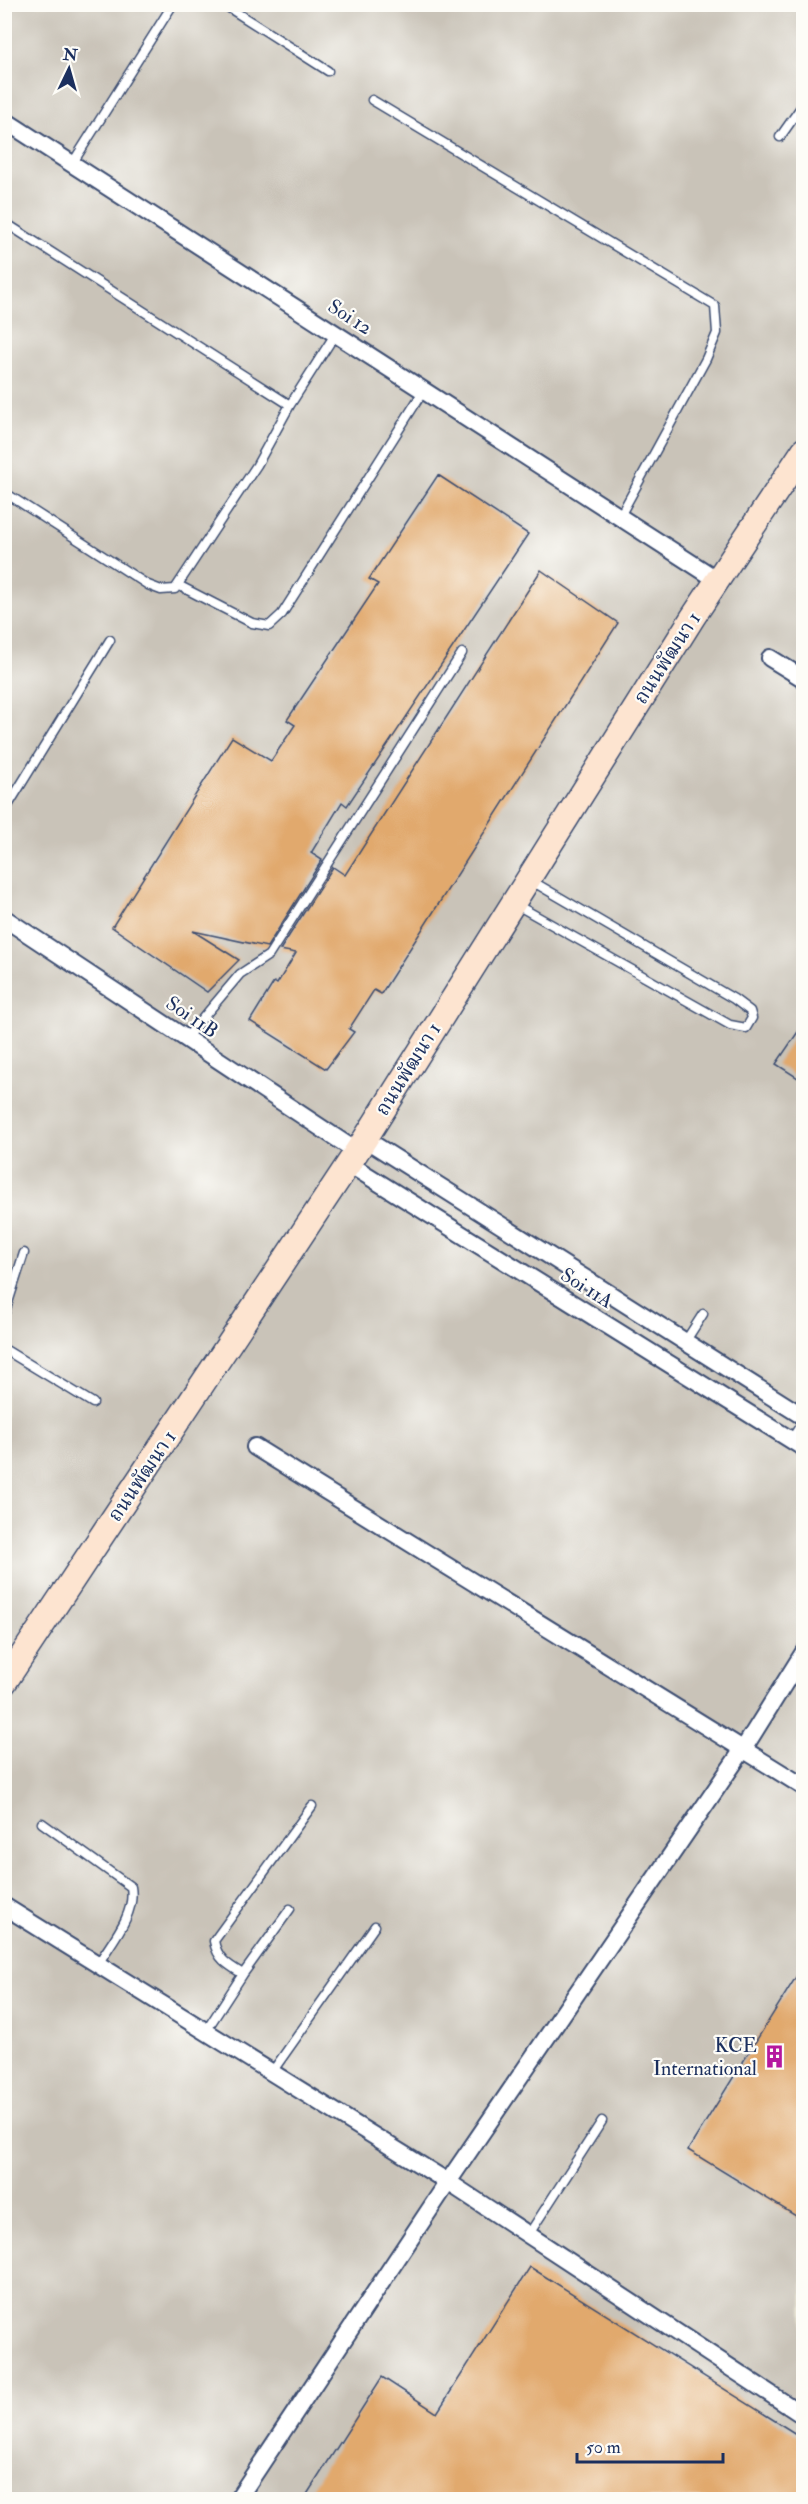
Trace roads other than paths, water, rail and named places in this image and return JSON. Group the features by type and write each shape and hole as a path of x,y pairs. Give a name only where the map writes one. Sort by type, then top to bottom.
{"main road":[{"name":"ถนนพัฒนา 1","path":"8,1669 357,1151 686,627 719,581 804,450"}],"street":[{"name":"Soi 12","path":"4,120 719,581"},
{"path":"770,658 804,679"},
{"name":"Soi 11B","path":"4,918 357,1151"},
{"path":"357,1151 651,1320 804,1418"},
{"name":"Soi 11A","path":"357,1151 635,1343 797,1444"},
{"path":"635,1343 651,1320"},
{"path":"748,1413 763,1391"},
{"path":"255,1447 744,1748 804,1788"},
{"path":"237,2499 448,2182 744,1748 804,1652"},
{"path":"4,1906 448,2182 804,2416"}],"lane":[{"path":"72,164 173,4"},
{"path":"223,4 328,71"},
{"path":"372,100 715,306 717,333 706,359 620,516"},
{"path":"780,137 804,103"},
{"path":"4,222 290,405"},
{"path":"4,492 148,585 161,590 175,589 257,465 290,405 336,333"},
{"path":"178,585 252,623 269,626 282,614 424,390"},
{"path":"4,812 110,640"},
{"path":"186,1038 240,974 269,955 462,653"},
{"path":"512,902 730,1025 746,1028 752,1018 750,1011 734,999 527,878"},
{"path":"4,1315 24,1253"},
{"path":"685,1342 704,1314"},
{"path":"4,1349 93,1403"},
{"path":"797,1444 804,1418"},
{"path":"243,1974 224,1962 216,1953 214,1941 312,1806"},
{"path":"42,1823 131,1887 133,1899 128,1916 98,1964"},
{"path":"206,2031 243,1974 290,1909"},
{"path":"272,2072 375,1926"},
{"path":"529,2234 602,2121"}],"place":[{"name":"KCE International","path":"775,2057"}]}
